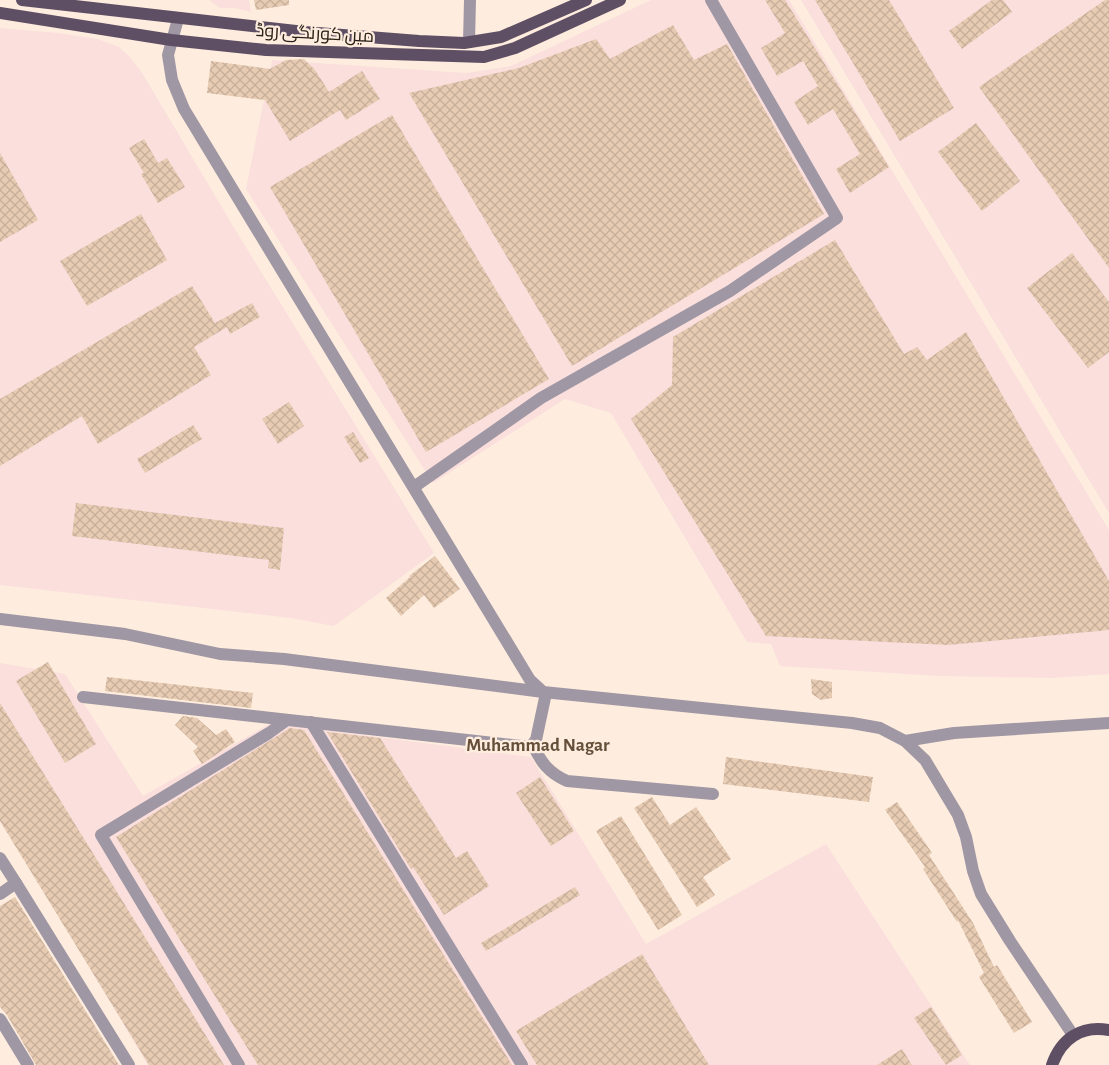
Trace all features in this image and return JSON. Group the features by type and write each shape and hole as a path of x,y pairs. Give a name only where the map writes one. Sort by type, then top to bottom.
{"main road":[{"name":"مین کورنگی روڈ","path":"22,0 178,19 390,39 469,42 501,37 586,0"},
{"name":"مین کورنگی روڈ","path":"0,13 171,40 266,50 484,56 515,48 620,0"},
{"path":"1052,1065 1063,1043 1073,1035 1099,1028 1109,1030"}],"street":[{"path":"469,42 470,0"},
{"path":"414,488 541,398 730,291 837,218 711,0"},
{"path":"178,19 168,55 172,80 184,109 530,680 545,692"},
{"path":"0,619 125,634 220,654 284,659 545,692 852,723 880,728 905,741 925,760 958,815 966,837 973,871 981,894 1073,1035"},
{"path":"83,697 530,747 536,740 545,692"},
{"path":"239,1065 101,835 288,720"},
{"path":"310,722 522,1065"},
{"path":"905,741 954,733 1109,723"},
{"path":"533,744 538,756 546,767 555,775 567,781 714,794"},
{"path":"0,858 129,1065"},
{"path":"0,894 16,883"},
{"path":"0,1019 28,1065"}],"shaded area":[{"path":"209,0 249,0 251,12 234,8 220,8"},
{"path":"651,0 789,0 1109,530 1109,674 1053,678 939,676 780,666 771,644 747,642 611,413 565,399 433,483 246,189 272,60 466,73 511,66"},
{"path":"801,0 1109,0 1109,513"},
{"path":"0,28 59,33 97,39 119,47 128,55 141,71 233,226 434,553 334,626 291,618 0,585"},
{"path":"0,663 65,674 143,796 271,723 531,757 646,944 826,844 970,1065 148,1065 0,819"}],"building":[{"path":"254,0 289,0 289,5 256,10"},
{"path":"765,0 785,0 889,167 850,193 836,169 860,154 833,109 808,125 794,102 818,86 803,61 777,76 761,48 785,33"},
{"path":"815,0 889,0 954,108 900,141"},
{"path":"992,0 1003,0 1012,12 962,49 949,31"},
{"path":"1105,0 1109,0 1109,268 979,87"},
{"path":"673,25 694,60 727,44 824,214 572,366 409,93 519,68 596,39 610,59"},
{"path":"304,59 315,70 329,92 362,71 380,99 346,120 340,110 290,141 265,100 207,93 211,61 270,69 286,60"},
{"path":"392,115 549,379 426,452 270,187"},
{"path":"976,123 1020,181 982,211 938,152"},
{"path":"144,139 158,163 167,158 185,187 158,203 141,174 144,173 129,148"},
{"path":"0,153 38,220 0,242"},
{"path":"141,214 167,260 87,306 60,261"},
{"path":"835,240 904,354 917,347 927,360 966,332 1109,581 1109,630 948,645 766,636 631,419 672,385 673,337"},
{"path":"1072,253 1109,302 1109,352 1088,368 1027,288"},
{"path":"192,286 215,323 252,303 260,317 230,334 227,327 194,347 211,375 98,444 82,416 0,466 0,399"},
{"path":"289,402 304,426 278,444 262,419"},
{"path":"193,425 202,439 145,473 137,459"},
{"path":"353,432 369,458 360,463 344,437"},
{"path":"76,503 284,528 280,570 268,568 269,560 72,536"},
{"path":"435,556 460,589 434,608 424,595 401,616 386,598 409,576"},
{"path":"48,662 96,744 65,763 16,681"},
{"path":"107,677 253,693 251,708 105,691"},
{"path":"811,679 832,682 832,698 821,700 812,694"},
{"path":"0,703 224,1065 149,1065 0,821"},
{"path":"183,716 197,718 216,735 226,729 235,742 202,764 193,751 198,747 175,725"},
{"path":"290,728 304,730 512,1065 258,1065 116,837"},
{"path":"327,732 380,738 456,858 467,851 489,886 444,915 413,867 411,869"},
{"path":"726,757 873,777 869,802 723,784"},
{"path":"540,777 574,831 551,846 516,793"},
{"path":"652,797 670,825 696,807 731,859 703,877 715,895 697,907 634,808"},
{"path":"897,802 932,853 929,855 973,923 994,967 997,965 1032,1022 1014,1033 979,977 984,973 958,920 957,922 923,869 925,867 885,810"},
{"path":"621,816 682,915 658,930 596,831"},
{"path":"575,887 580,895 486,951 481,943"},
{"path":"15,897 119,1065 36,1065 7,1015 0,1007 0,906"},
{"path":"642,954 709,1065 537,1065 516,1031"},
{"path":"931,1007 962,1055 946,1065 914,1018"},
{"path":"902,1049 912,1065 877,1065"}],"district":[{"name":"Muhammad Nagar","path":"538,745"}]}
